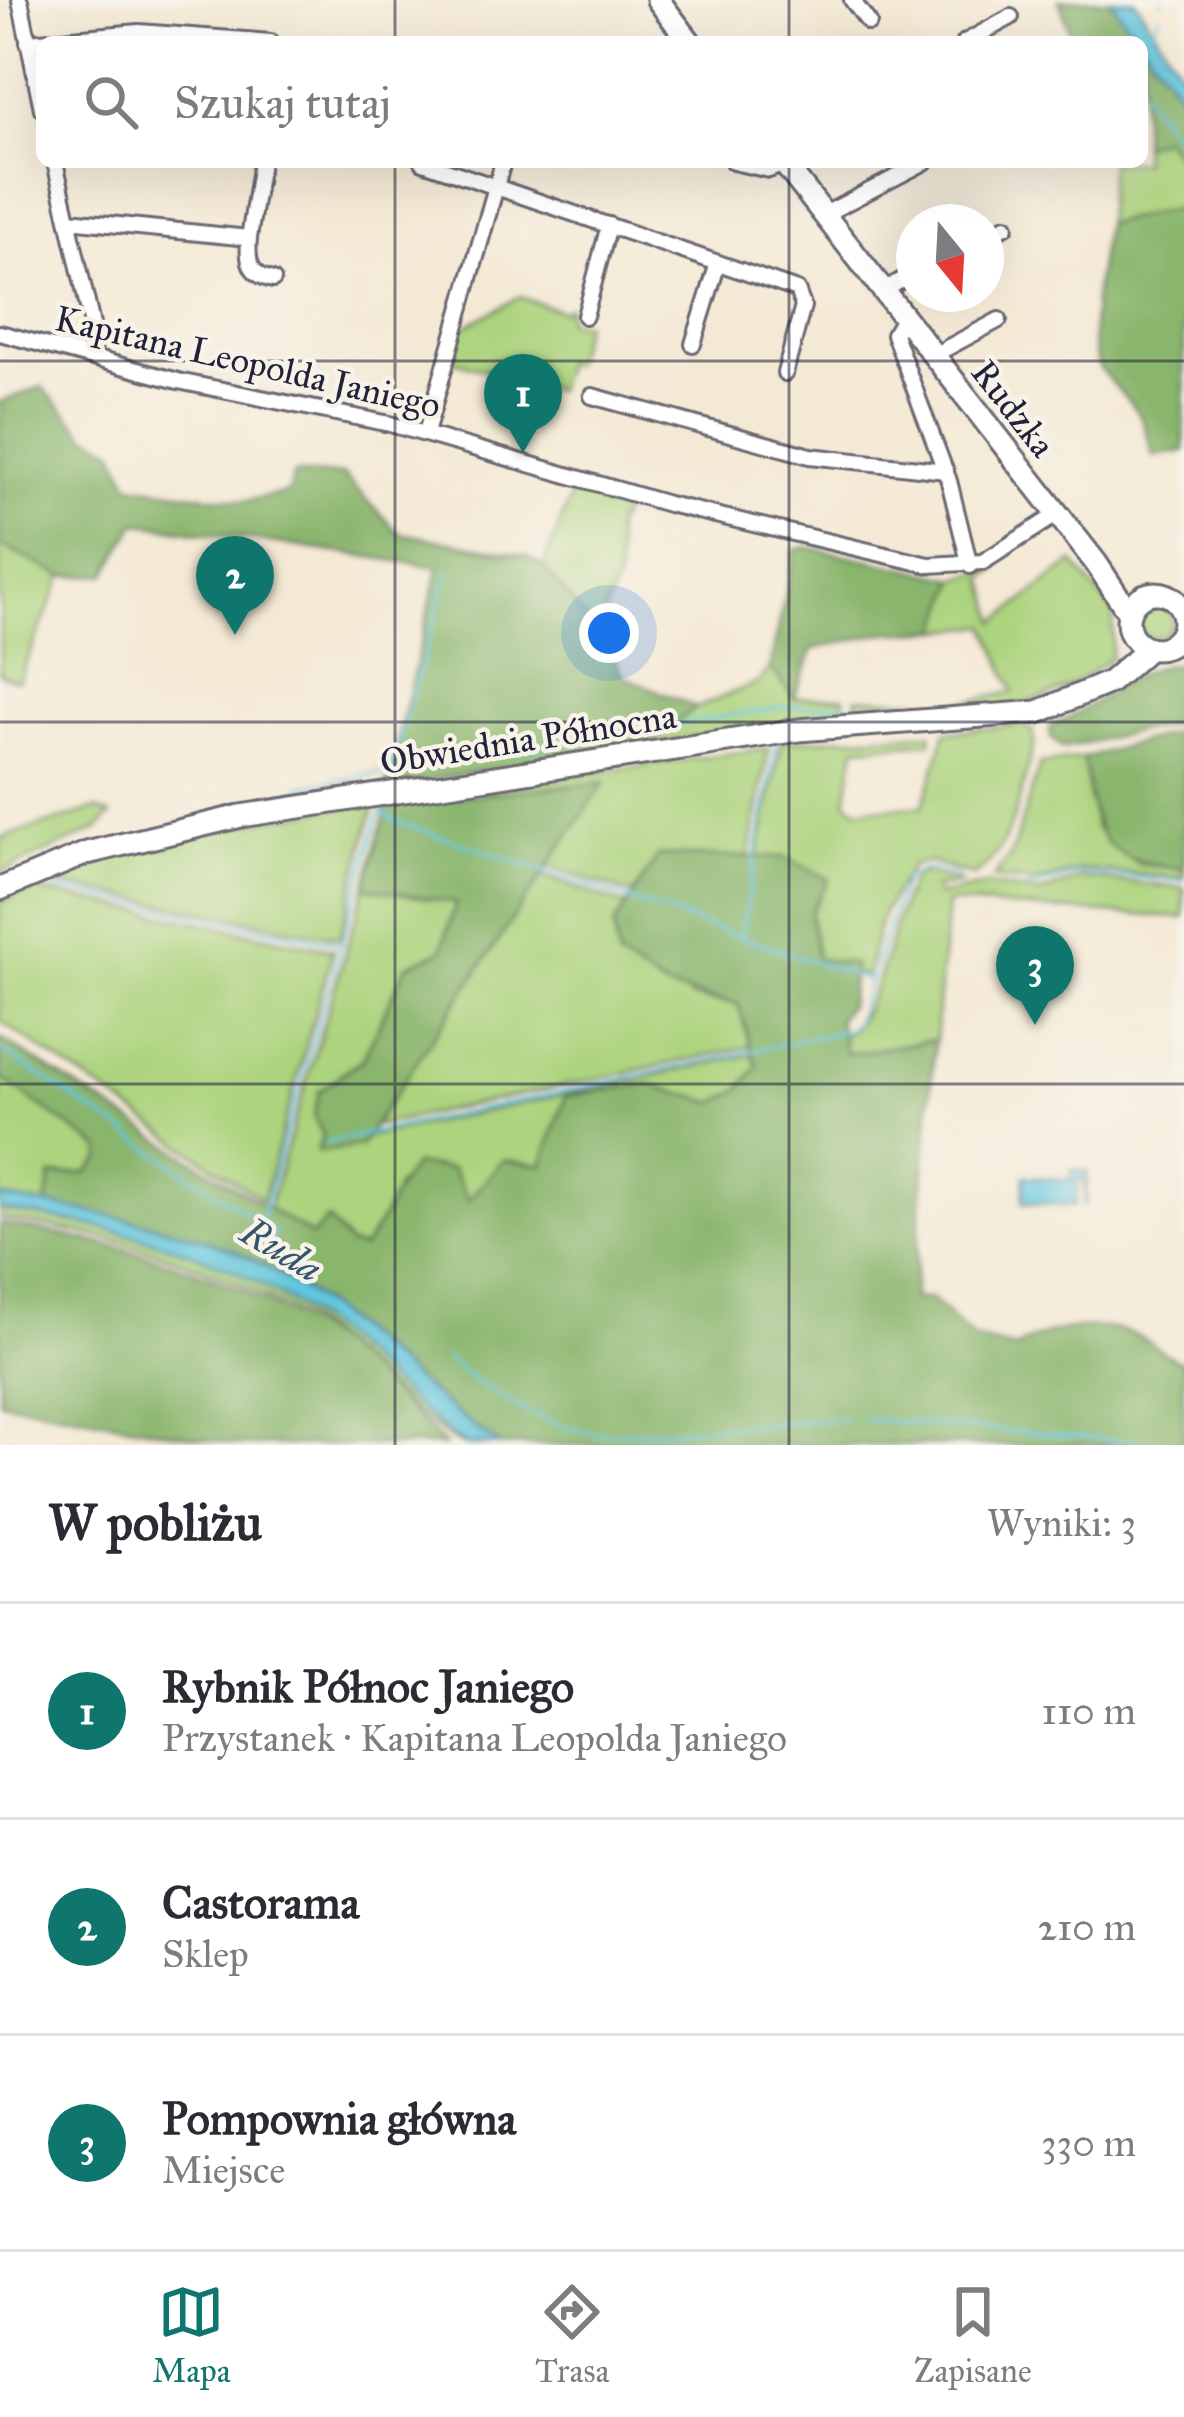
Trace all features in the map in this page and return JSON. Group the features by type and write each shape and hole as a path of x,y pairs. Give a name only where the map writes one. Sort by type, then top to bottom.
{"main road":[{"path":"658,0 685,36"},
{"name":"Rudzka","path":"788,168 1056,515 1136,604"},
{"path":"1172,598 1181,609 1167,639 1136,604 1172,598"},
{"name":"Obwiednia Północna","path":"0,889 87,853 241,816 799,730 1019,716 1075,698 1167,639"}],"street":[{"path":"20,0 36,80"},
{"path":"852,0 869,22"},
{"path":"976,36 1011,17"},
{"path":"105,36 157,32 203,36"},
{"path":"28,42 36,41"},
{"path":"56,168 95,338 92,357"},
{"path":"260,168 248,262 255,274 273,280"},
{"path":"442,168 801,296 785,373"},
{"path":"426,433 501,168"},
{"path":"823,214 913,168"},
{"path":"69,220 249,238"},
{"path":"585,316 609,225"},
{"path":"693,344 718,263"},
{"path":"883,291 896,284"},
{"path":"903,318 894,334 946,471 970,566 993,558 1056,515"},
{"path":"932,356 999,320"},
{"name":"Kapitana Leopolda Janiego","path":"0,333 426,433 680,507 929,565 970,566"},
{"path":"592,396 810,455 946,471"}],"green space":[{"path":"1059,0 1110,0 1137,36 1072,36"},
{"path":"1148,51 1184,99 1184,165 1164,138 1148,142"},
{"path":"1164,138 1184,165 1184,207 1105,224 1110,168 1148,168 1148,142"},
{"path":"1184,207 1184,451 1153,456 1139,414 1096,358 1097,278 1105,224"},
{"path":"520,297 562,311 568,307 567,322 584,323 572,364 564,362 556,391 451,360 460,329"},
{"path":"42,387 86,435 114,449 130,485 243,501 288,493 294,474 343,475 399,533 527,556 543,567 598,633 624,676 696,708 646,744 386,787 439,567 136,523 106,575 63,576 0,545 0,402"},
{"path":"574,488 628,505 615,526 618,577 598,633 543,567"},
{"path":"0,545 63,576 18,681 0,674"},
{"path":"807,547 957,579 939,630 882,633 813,649 794,698 770,667 795,550"},
{"path":"1073,562 1114,613 1111,658 1071,685 1034,701 947,714 949,705 1014,692 987,626 939,630 957,579 999,567 985,578 997,622"},
{"path":"1155,604 1167,609 1172,621 1167,633 1155,638 1143,633 1138,621 1143,609"},
{"path":"1172,664 1184,670 1184,721 1062,748 1051,737 1050,726 1139,674"},
{"path":"770,667 794,698 845,697 842,717 646,744 696,708 759,682"},
{"path":"857,697 934,702 934,713 857,716"},
{"path":"1022,725 1033,730 1034,744 1014,817 987,865 973,876 929,862 911,866 882,915 866,977 853,972 854,964 817,959 810,913 758,857 782,741 931,733 931,742 856,747 846,801 858,809 923,806 946,732"},
{"path":"1184,730 1184,869 1133,859 1105,840 1092,809 1083,758"},
{"path":"769,748 749,857 658,856 633,895 547,866 603,783 481,794 498,786"},
{"path":"1083,758 1095,828 1138,864 1184,869 1184,878 1081,870 1036,883 993,878 1011,855 1040,764"},
{"path":"605,782 360,1146 317,1152 323,1135 314,1117 319,1091 363,1059 406,966 441,951 456,903 365,887 388,803"},
{"path":"375,802 340,938 47,882 167,840"},
{"path":"96,809 111,815 98,829 0,873 0,838"},
{"path":"658,856 784,857 829,879 810,913 817,959 854,964 849,1005 838,1019 846,1054 935,1040 913,1299 931,1299 974,1339 1016,1349 1043,1335 1078,1328 1113,1329 1143,1339 1184,1363 1184,1445 500,1445 339,1316 271,1270 188,1234 46,1205 51,1176 87,1173 101,1159 101,1149 0,1077 0,1038 312,1236 327,1219 349,1245 363,1248 414,1165 452,1169 468,1200 503,1160 542,1165 566,1096 649,1084 715,1103 739,1090 757,1067 738,1004 667,989 618,958 614,926"},
{"path":"923,873 962,883 935,888 938,896 987,885 1040,893 1082,878 1184,888 1184,918 947,903 935,1040 846,1054 842,1036 866,1008 905,895 913,877"},
{"path":"541,875 626,906 614,926 692,998 738,1004 753,1046 373,1126"},
{"path":"365,887 456,902 441,952 406,966 363,1059 342,1073 318,1150 360,1146 365,1137 754,1054 757,1067 739,1090 715,1103 649,1084 566,1096 542,1165 468,1201 397,1185 393,1204 363,1248 349,1245 327,1219 312,1237 268,1209"},
{"path":"32,889 333,950 263,1200 0,1021 0,902"},
{"path":"0,1077 101,1149 101,1159 87,1173 51,1176 46,1205 0,1197"},
{"path":"0,1210 133,1236 255,1281 332,1331 465,1445 435,1428 322,1330 271,1299 159,1253 0,1219"},
{"path":"0,1224 158,1259 271,1304 343,1350 445,1445 239,1445 0,1401"}],"water":[{"path":"1110,0 1135,0 1184,76 1184,99 1148,51 1148,36 1137,36"},
{"path":"1072,1170 1088,1171 1085,1207 1084,1180 1078,1180 1075,1206 1023,1202 1025,1176 1071,1180"},
{"path":"0,1197 147,1223 233,1250 305,1291 500,1445 465,1445 332,1331 255,1281 133,1236 0,1210"}],"waterway":[{"path":"1152,29 1160,15"},
{"path":"1148,99 1184,149"},
{"path":"388,777 448,573"},
{"path":"298,787 783,707 902,704"},
{"path":"741,934 777,743"},
{"path":"380,810 395,821 868,980"},
{"name":"Ruda","path":"260,1222 379,815"},
{"path":"325,1143 848,1030 856,1022 905,878 927,869 957,876"},
{"path":"1028,888 1077,874 1184,881"},
{"path":"55,888 342,944"},
{"name":"Ruda","path":"0,1049 275,1232 266,1248"},
{"path":"446,1358 516,1406 596,1434 846,1419"},
{"path":"862,1419 1174,1445"}],"place":[{"name":"Rybnik Północ Janiego","path":"523,453"},
{"name":"Castorama","path":"235,635"},
{"name":"Pompownia główna","path":"1035,1025"}]}
